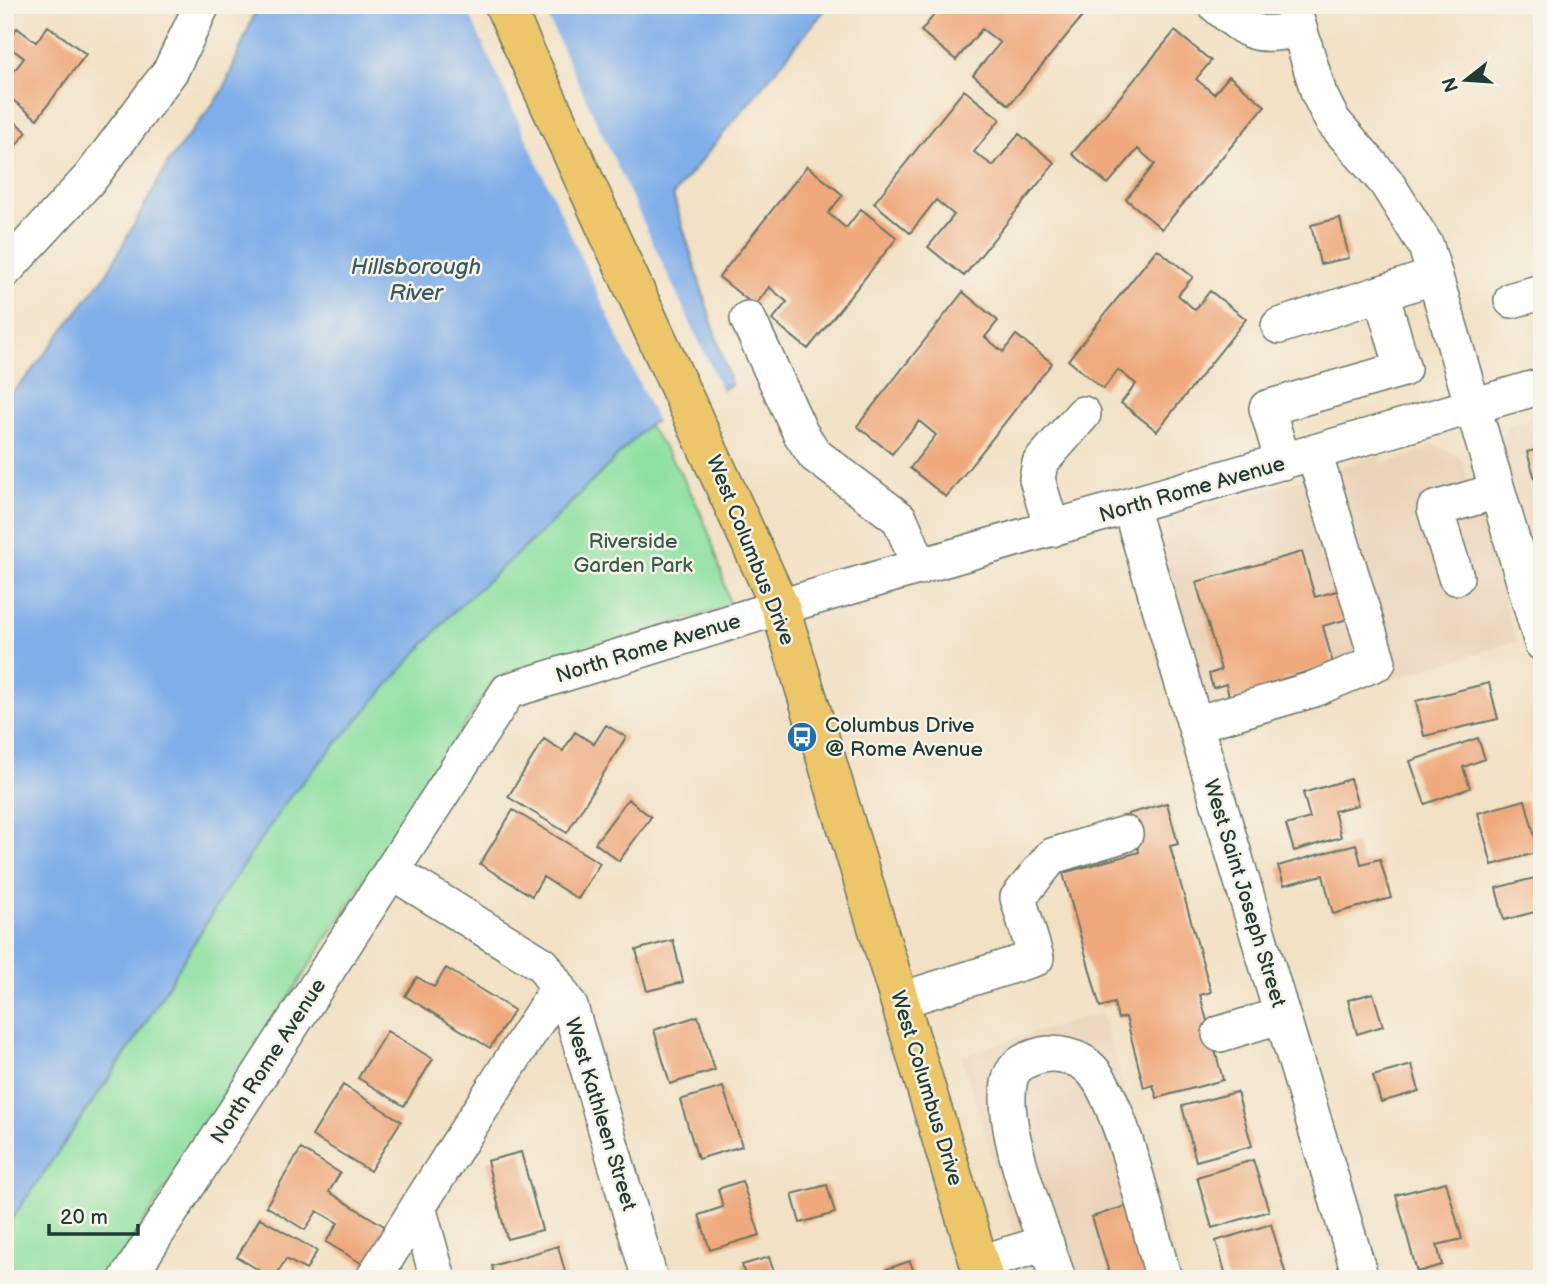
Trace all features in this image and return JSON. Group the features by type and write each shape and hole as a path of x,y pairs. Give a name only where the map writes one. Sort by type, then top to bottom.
{"main road":[{"name":"West Columbus Drive","path":"504,5 711,451 780,607 982,1271"}],"street":[{"path":"5,270 91,177 171,70 202,5"},
{"path":"1216,5 1241,26 1261,36 1295,18 1319,94 1332,120 1386,182 1426,246 1497,491 1539,624"},
{"path":"1279,326 1435,276"},
{"path":"1195,724 1311,690 1378,662 1298,458 1267,408 1403,369 1381,293"},
{"path":"748,319 802,434 815,455 900,519 920,567"},
{"name":"North Rome Avenue","path":"127,1279 508,691 780,607 1542,386"},
{"path":"1052,529 1037,479 1040,463 1083,414"},
{"path":"1456,578 1435,509 1497,491"},
{"name":"West Saint Joseph Street","path":"1130,507 1361,1279"},
{"path":"901,1000 1036,958 1018,898 1052,856 1125,835"},
{"name":"West Kathleen Street","path":"391,871 543,965 558,988 570,1007 650,1279"},
{"path":"373,1279 558,988"},
{"path":"1220,1034 1282,1015"},
{"path":"1058,1279 1016,1146 1007,1106 1011,1076 1026,1059 1056,1052 1090,1067 1110,1097 1164,1279"},
{"path":"418,1207 438,1279"},
{"path":"982,1271 1046,1243"}],"shaded area":[{"path":"1542,415 1542,585 1503,452 1509,425"},
{"path":"1437,446 1457,455 1463,463 1517,641 1212,734 1171,593 1162,542 1169,523 1183,514 1380,455 1382,464"},
{"path":"1101,1012 1181,1279 1028,1279 962,1056"}],"green space":[{"name":"Riverside Garden Park","path":"648,425 678,469 700,511 730,606 495,678 107,1279 5,1279 5,1229 135,1041 223,895 291,795 452,612 548,526"}],"water":[{"name":"Hillsborough River","path":"258,5 829,5 673,195 731,385 648,425 548,526 452,613 291,795 223,895 135,1040 5,1229 5,399 26,378 108,272 169,161 223,91"}],"pier":[{"path":"465,5 542,5 723,393 658,424"}],"building":[{"path":"942,5 1092,5 1009,105 973,75 1000,43 982,29 956,60 921,31"},
{"path":"48,26 86,54 37,119 5,94 5,83 24,58 5,44 17,28 36,42"},
{"path":"1175,31 1211,61 1196,79 1214,94 1229,76 1265,106 1162,229 1126,199 1155,164 1138,149 1108,184 1072,154"},
{"path":"964,90 1000,119 974,152 993,166 1019,134 1055,163 964,276 928,247 954,215 936,200 910,233 874,203"},
{"path":"5,114 27,132 5,159"},
{"path":"807,166 843,195 828,213 846,228 861,209 897,238 808,349 772,320 787,302 769,287 755,306 719,277"},
{"path":"1340,218 1349,258 1320,264 1311,225"},
{"path":"1157,249 1193,277 1178,295 1195,310 1210,291 1246,319 1157,431 1121,403 1136,384 1118,370 1103,389 1068,360"},
{"path":"963,292 998,321 985,337 1003,352 1016,335 1052,363 946,497 910,468 936,435 919,421 892,454 857,426"},
{"path":"1542,448 1542,499 1541,499 1527,452"},
{"path":"1302,552 1315,597 1344,589 1351,618 1323,626 1333,664 1283,679 1284,686 1230,701 1226,684 1213,688 1209,674 1221,670 1196,582"},
{"path":"1489,683 1498,719 1424,736 1416,701"},
{"path":"606,725 626,737 567,833 508,797 544,739 563,751 575,732 594,744"},
{"path":"1478,738 1485,759 1463,767 1470,788 1425,804 1410,761"},
{"path":"1350,779 1358,805 1334,811 1341,837 1294,851 1286,825 1310,818 1303,793"},
{"path":"628,799 651,817 619,861 595,843"},
{"path":"1525,800 1539,852 1492,865 1478,813"},
{"path":"1167,803 1178,844 1170,846 1211,992 1200,995 1223,1080 1157,1098 1153,1085 1144,1088 1126,1017 1118,1019 1114,1003 1100,1007 1063,873 1139,852 1128,814"},
{"path":"513,810 600,863 578,899 543,877 532,896 480,864"},
{"path":"1356,844 1361,864 1380,859 1391,898 1333,914 1323,875 1284,885 1278,866"},
{"path":"1542,876 1542,910 1504,920 1496,888"},
{"path":"673,940 683,982 647,991 636,950"},
{"path":"446,968 514,1010 490,1048 405,996 417,977 434,987"},
{"path":"1373,993 1383,1026 1357,1034 1348,1000"},
{"path":"698,1016 715,1070 670,1084 654,1030"},
{"path":"387,1031 433,1059 404,1106 358,1078"},
{"path":"1412,1065 1419,1091 1381,1102 1373,1076"},
{"path":"343,1085 401,1121 370,1171 312,1136"},
{"path":"723,1087 742,1146 698,1159 680,1100"},
{"path":"1237,1092 1252,1146 1196,1161 1182,1106"},
{"path":"301,1149 340,1173 329,1192 389,1229 366,1266 326,1242 338,1223 317,1211 305,1230 266,1206"},
{"path":"521,1152 542,1230 507,1239 487,1161"},
{"path":"1253,1160 1269,1211 1212,1228 1197,1177"},
{"path":"742,1181 760,1235 710,1250 699,1215 723,1207 718,1189"},
{"path":"1446,1182 1462,1239 1437,1245 1442,1265 1417,1272 1396,1195"},
{"path":"827,1185 835,1213 800,1223 792,1194"},
{"path":"1132,1204 1156,1279 1111,1279 1092,1217"},
{"path":"260,1218 317,1251 306,1270 286,1259 274,1279 237,1257"},
{"path":"1271,1224 1286,1275 1274,1279 1227,1279 1216,1241"},
{"path":"558,1246 567,1279 495,1279 492,1266"},
{"path":"769,1257 776,1279 746,1279 742,1265"},
{"path":"910,1261 916,1279 883,1279 881,1271"}],"place":[{"name":"Columbus Drive @ Rome Avenue","path":"802,737"}]}
